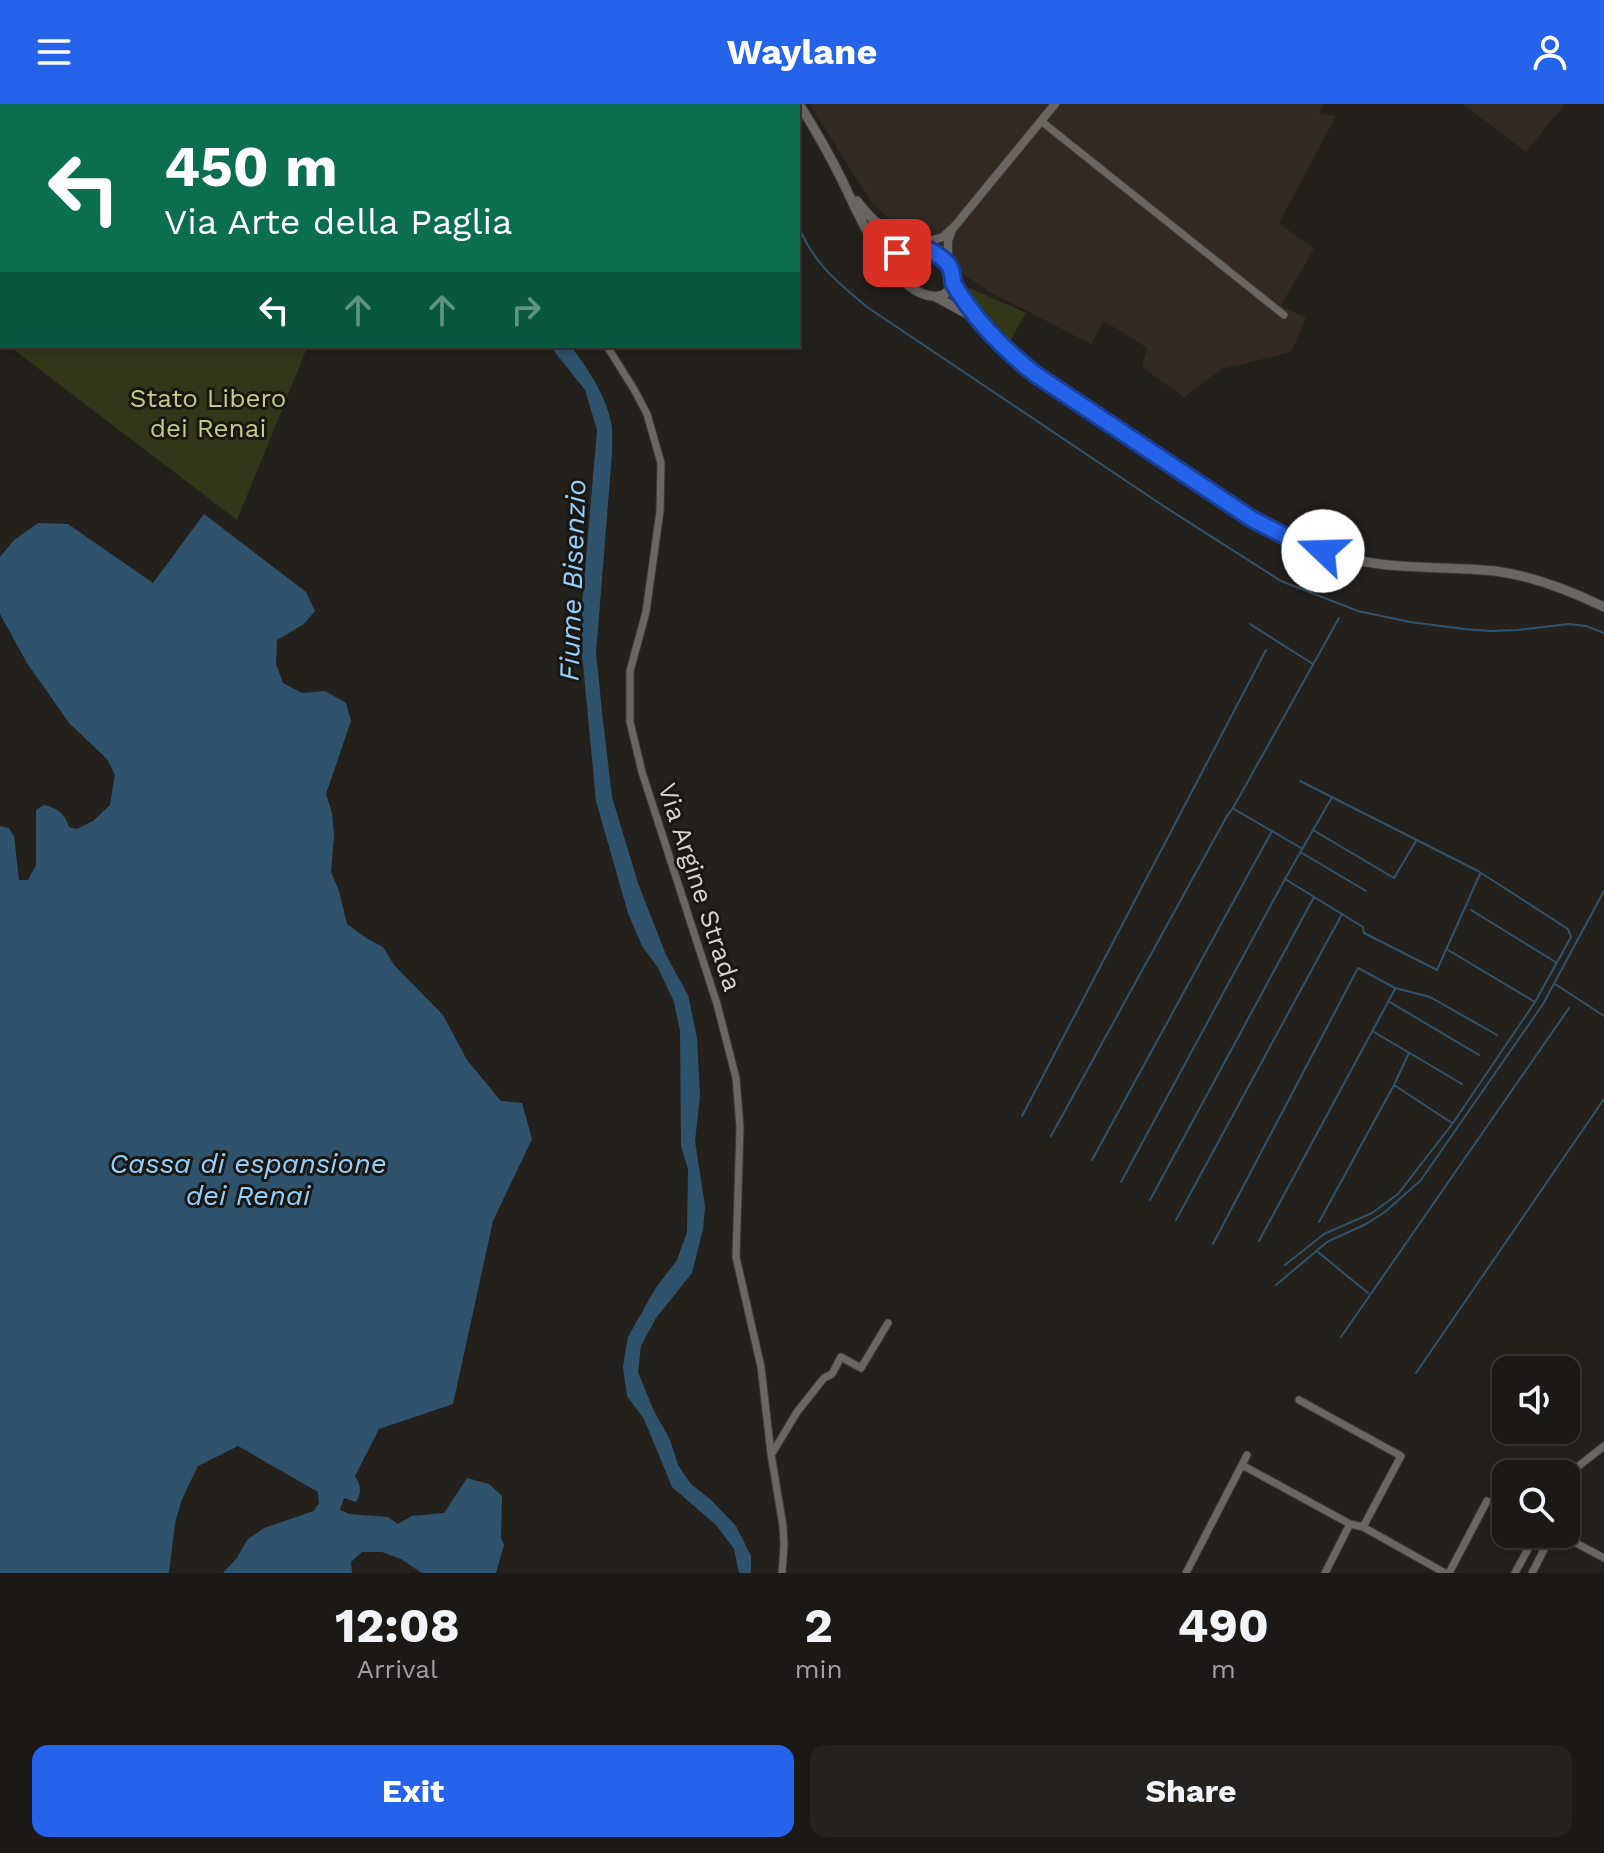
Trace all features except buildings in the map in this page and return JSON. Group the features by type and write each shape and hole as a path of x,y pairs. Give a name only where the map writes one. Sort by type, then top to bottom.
{"main road":[{"path":"800,106 820,137 883,258 909,285 966,313 1017,360 1050,385 1252,519 1323,551 1412,568 1479,570 1524,576 1604,607"},
{"path":"841,178 871,220 893,237 927,249 948,264 953,283 944,295 936,297"},
{"path":"896,271 897,253 912,246"},
{"path":"953,283 983,326"}],"street":[{"path":"912,246 943,237 954,227 1055,104"},
{"path":"1041,121 1284,315"},
{"path":"948,264 948,241 954,227"},
{"name":"Via Argine Strada","path":"608,348 647,414 661,463 660,511 646,612 630,671 630,722 642,772 717,1004 736,1078 740,1127 736,1257 761,1367 783,1526 782,1573"},
{"path":"771,1454 797,1412 824,1378 832,1374 841,1357 861,1368 888,1323"},
{"path":"1299,1400 1401,1456 1363,1527"},
{"path":"1580,1465 1604,1446"},
{"path":"1186,1573 1247,1455"},
{"path":"1242,1465 1447,1573 1487,1501"},
{"path":"1325,1573 1350,1524"},
{"path":"1580,1545 1604,1558"},
{"path":"1515,1573 1528,1548"},
{"path":"1532,1573 1545,1548"}],"shaded area":[{"path":"809,104 1324,104 1319,113 1336,116 1279,223 1314,249 1281,305 1306,318 1291,352 1222,369 1184,397 1142,367 1147,348 1104,321 1091,344 988,291 903,232 872,203"},
{"path":"1463,104 1565,104 1526,152"}],"green space":[{"path":"970,288 1026,313 1010,341 967,294"},
{"name":"Stato Libero dei Renai","path":"12,348 307,348 237,520"}],"water":[{"path":"552,348 573,349 601,392 611,422 612,454 596,653 612,797 638,883 666,955 688,995 697,1038 700,1096 695,1141 705,1206 703,1229 692,1273 656,1318 641,1346 638,1372 670,1440 678,1465 691,1484 736,1526 751,1556 751,1573 739,1573 734,1549 716,1525 672,1487 644,1419 627,1396 623,1367 628,1337 655,1289 677,1260 687,1232 688,1169 681,1146 680,1031 674,1002 658,968 642,946 628,913 596,801 582,654 582,605 597,430 585,390"},
{"name":"Cassa di espansione dei Renai","path":"204,514 306,592 315,611 304,624 277,640 276,664 283,683 302,693 325,691 346,703 351,721 326,794 334,835 331,872 347,924 383,947 394,965 443,1015 467,1060 501,1101 522,1103 532,1139 493,1221 453,1404 379,1429 355,1476 360,1489 358,1498 356,1502 344,1498 340,1510 349,1514 388,1517 398,1524 412,1516 444,1513 467,1478 489,1484 502,1496 501,1538 504,1545 496,1573 422,1573 401,1559 382,1552 362,1552 351,1562 352,1573 223,1573 237,1558 247,1540 264,1528 314,1511 319,1503 318,1492 238,1446 198,1466 182,1499 175,1523 169,1573 0,1573 0,826 9,828 14,836 19,880 28,880 36,865 36,810 44,805 53,808 63,815 69,827 77,829 93,821 110,805 115,775 107,759 69,723 27,663 0,614 0,557 14,540 38,523 68,524 153,583"}],"waterway":[{"path":"800,230 819,261 867,307 1281,581 1358,611 1410,622 1490,631 1569,624 1604,633"},
{"path":"1051,1136 1339,618"},
{"path":"1250,624 1313,664"},
{"path":"1022,1116 1266,650"},
{"path":"1285,1265 1324,1234 1372,1213 1398,1194 1453,1123 1535,1002 1571,937 1568,929 1478,871 1300,781"},
{"path":"1121,1182 1332,797"},
{"path":"1234,809 1301,848"},
{"path":"1313,830 1394,878 1416,841"},
{"path":"1092,1160 1272,831"},
{"path":"1302,853 1366,891"},
{"path":"1285,879 1363,927 1364,933 1437,970 1480,874"},
{"path":"1276,1285 1327,1242 1385,1212 1421,1180 1543,1004 1604,891"},
{"path":"1150,1200 1314,897"},
{"path":"1471,910 1557,963"},
{"path":"1176,1220 1342,914"},
{"path":"1448,950 1535,1002"},
{"path":"1213,1244 1358,968 1395,988 1430,997 1497,1035"},
{"path":"1555,984 1604,1016"},
{"path":"1259,1241 1395,989"},
{"path":"1388,1001 1479,1055"},
{"path":"1341,1337 1569,1008"},
{"path":"1374,1032 1462,1084"},
{"path":"1319,1222 1409,1053"},
{"path":"1394,1085 1452,1123"},
{"path":"1416,1373 1604,1099"},
{"path":"1318,1252 1368,1293"}],"route":[{"path":"897,253 908,245 927,249 937,255 948,264 953,283 983,326 1004,349 1035,374 1252,519 1323,551"}],"water label":[{"name":"Fiume Bisenzio","path":"572,580"}]}
